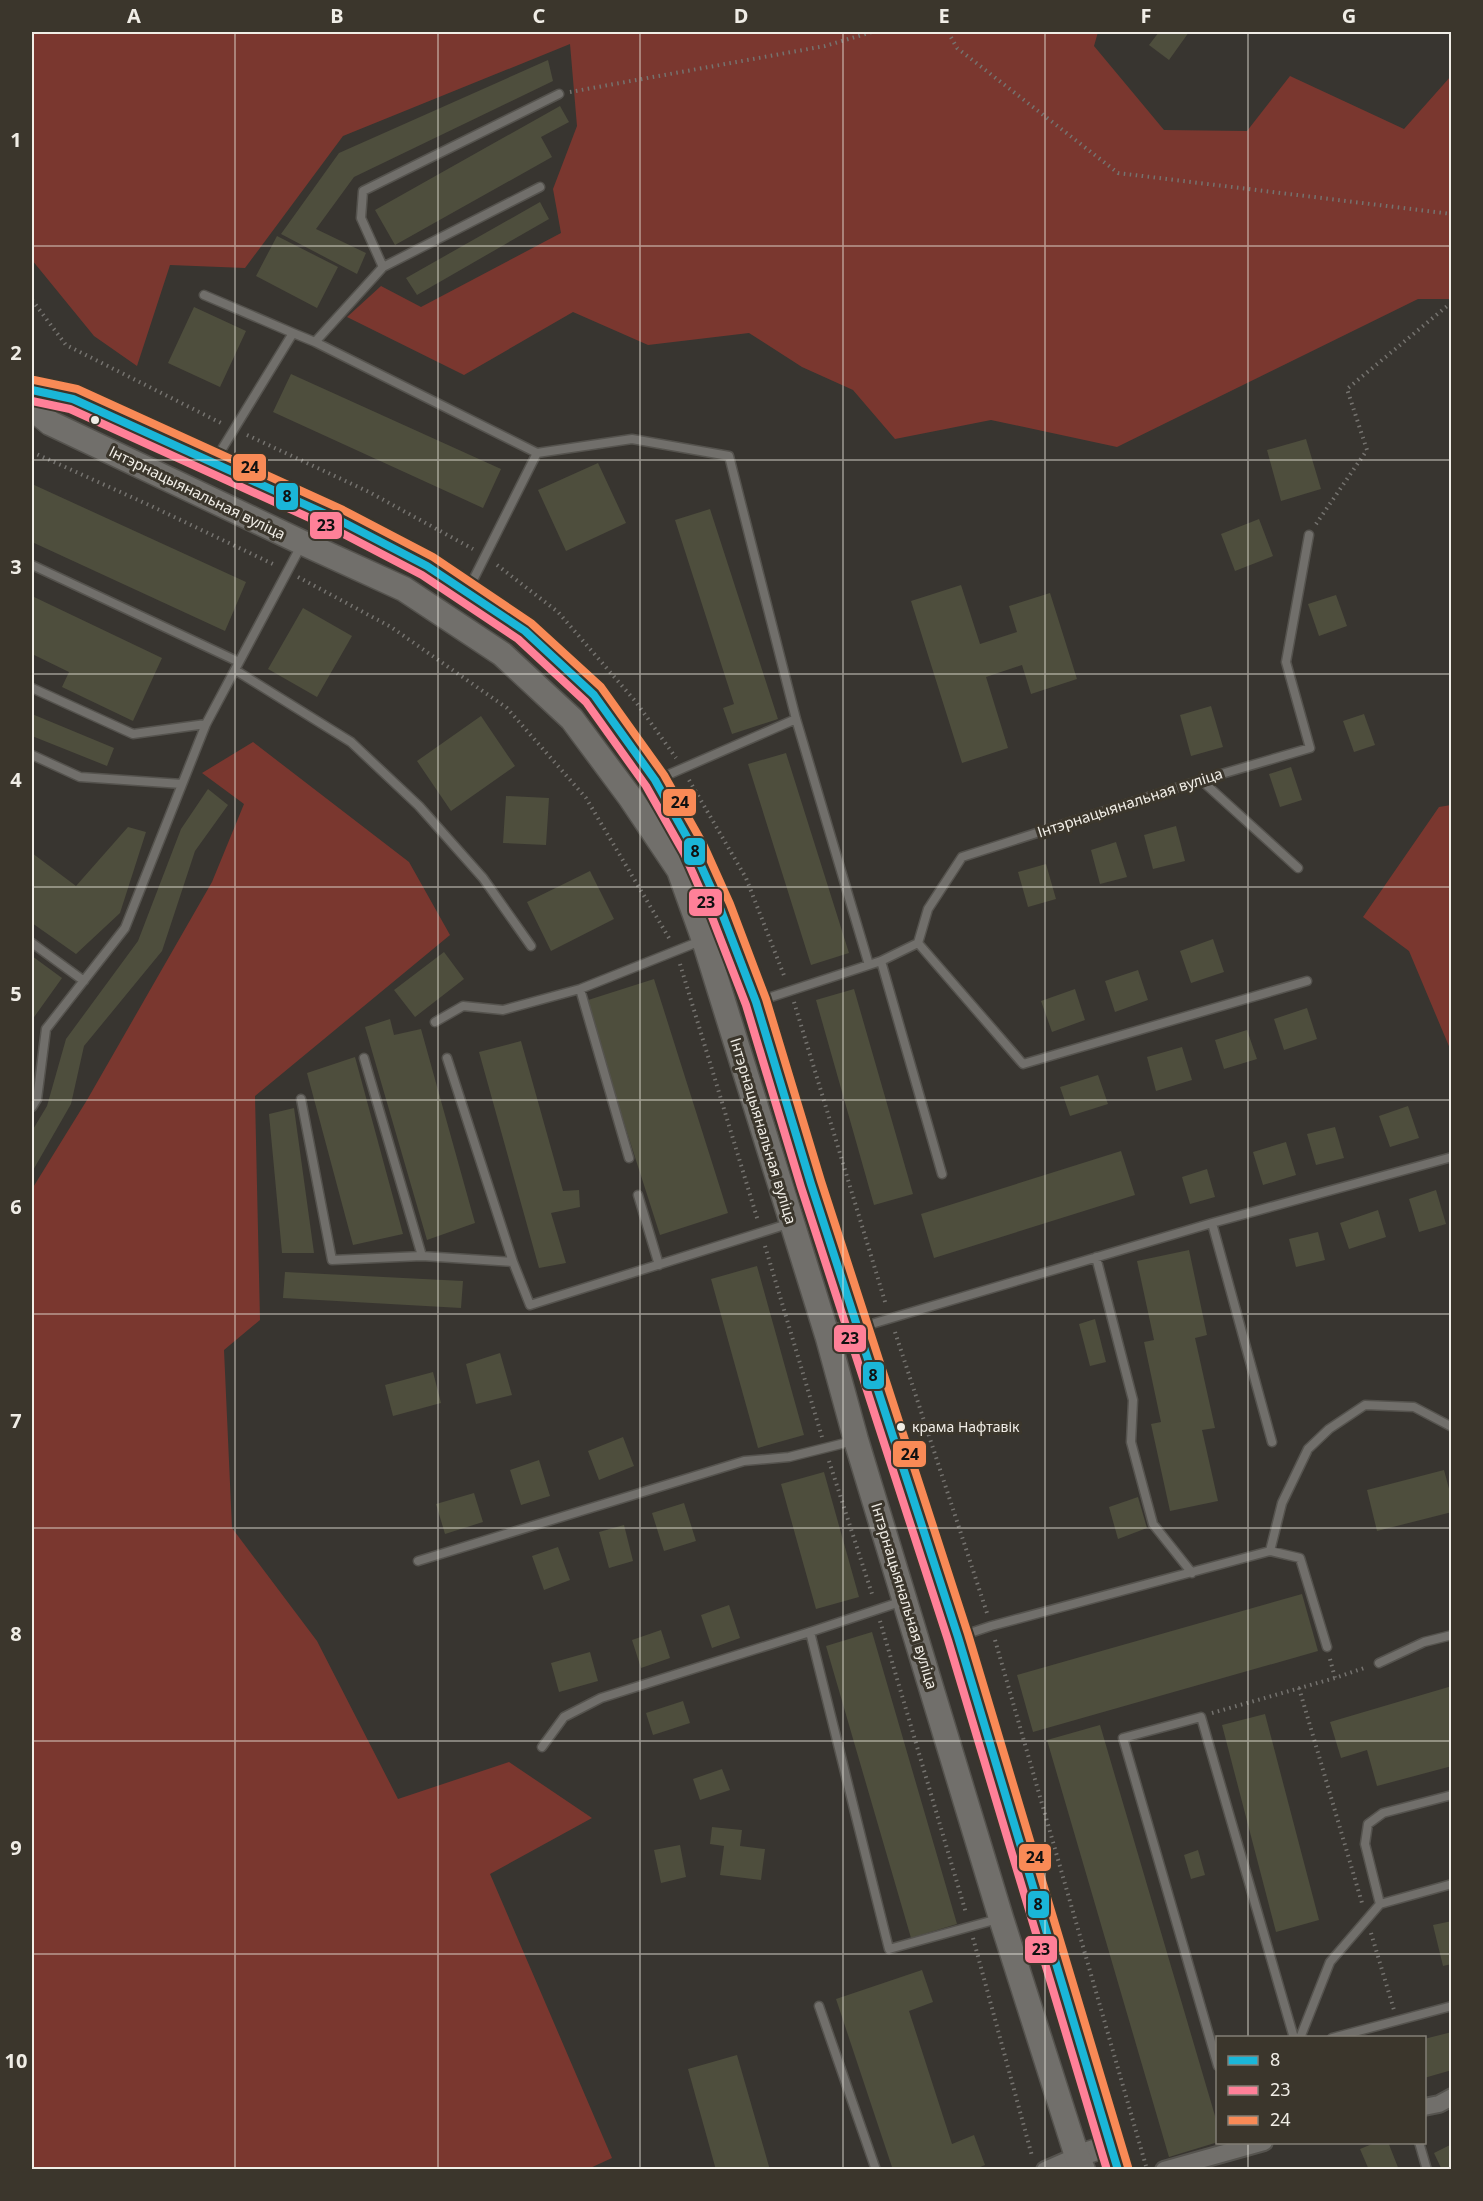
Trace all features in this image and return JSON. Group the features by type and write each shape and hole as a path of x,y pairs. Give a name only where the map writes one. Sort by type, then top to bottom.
{"main road":[{"name":"Інтэрнацыянальная вуліца","path":"32,390 73,399 339,520 427,566 525,631 594,696 655,780 693,848 720,908 756,1002 811,1184 958,1637 1118,2169"},
{"name":"Інтэрнацыянальная вуліца","path":"32,408 50,423 404,589 502,654 572,719 630,796 679,870 704,940 828,1338 856,1440 1001,1918 1080,2163"}],"street":[{"path":"630,796 655,780"},
{"path":"828,1338 858,1328"},
{"path":"1426,2107 1439,2104 1452,2097"},
{"path":"1164,2169 1233,2146 1248,2144"},
{"path":"1039,2165 1080,2163 1111,2145"}],"lane":[{"path":"383,267 361,218 363,191 559,94"},
{"path":"315,342 383,267 540,187"},
{"path":"204,294 315,342 537,453 632,440 729,456 796,719 869,965"},
{"path":"214,463 293,333"},
{"path":"466,592 537,453"},
{"name":"Інтэрнацыянальная вуліца","path":"918,943 928,909 962,857 1201,780 1310,748 1286,662 1309,535"},
{"path":"32,1107 37,1099 46,1029 125,928 206,724 303,543"},
{"path":"32,565 237,666 351,742 419,806 483,878 531,946"},
{"path":"32,688 133,734 206,724"},
{"path":"655,780 796,719"},
{"path":"32,755 80,777 182,784"},
{"path":"1201,780 1298,868"},
{"path":"435,1022 463,1006 503,1010 580,989 704,940"},
{"path":"32,943 84,981"},
{"path":"756,1002 881,961 918,943 1023,1064 1306,981"},
{"path":"881,961 942,1174"},
{"path":"580,989 629,1158"},
{"path":"364,1058 422,1256"},
{"path":"447,1058 513,1262 530,1305 791,1223"},
{"path":"301,1099 332,1260 422,1256 513,1262"},
{"path":"858,1328 1096,1257 1452,1157"},
{"path":"638,1195 659,1264"},
{"path":"1212,1224 1272,1442"},
{"path":"1096,1257 1133,1400 1131,1442 1153,1524 1192,1573"},
{"path":"1270,1551 1282,1503 1308,1449 1329,1430 1365,1405 1414,1407 1452,1427"},
{"path":"418,1561 744,1461 789,1457 856,1440"},
{"path":"958,1637 991,1626 1270,1551 1300,1558 1327,1647"},
{"path":"542,1747 564,1717 601,1698 905,1600"},
{"path":"810,1632 889,1949 1001,1918"},
{"path":"1379,1663 1424,1642 1452,1635"},
{"path":"1216,2059 1122,1738 1201,1717 1294,2036"},
{"path":"1380,1904 1365,1844 1368,1824 1383,1813 1452,1795"},
{"path":"1300,2036 1330,1962 1380,1904 1452,1884"},
{"path":"819,2006 876,2169"},
{"path":"1336,2036 1452,2006"},
{"path":"1420,2144 1427,2169"}],"path":[{"path":"559,94 825,46 872,32"},
{"path":"948,32 957,48 1118,173 1452,214"},
{"path":"32,300 66,345 235,430 369,492 485,555 558,612 636,702 683,768 746,878 790,991 890,1318 991,1626 1148,2169"},
{"path":"1309,535 1367,450 1347,389 1452,302"},
{"path":"32,452 288,571 391,627 507,708 586,798 676,951 753,1200 825,1448 877,1610 1039,2165"},
{"path":"1327,1647 1335,1678"},
{"path":"1201,1717 1357,1670"},
{"path":"1299,1688 1397,2020"}],"shaded area":[{"path":"32,32 1098,32 1094,46 1164,130 1247,131 1290,76 1404,129 1451,76 1451,299 1418,299 1117,447 991,420 895,439 853,390 802,367 749,333 648,345 573,312 464,375 347,317 381,286 421,307 561,233 553,189 577,126 570,44 343,136 245,268 170,265 137,366 94,336 32,260"},
{"path":"253,742 409,862 450,935 255,1096 260,1320 224,1350 232,1528 317,1641 398,1799 509,1762 592,1818 490,1874 612,2158 588,2169 32,2169 32,1189 87,1100 212,882 244,804 202,773"},
{"path":"1452,805 1451,1051 1409,951 1363,917 1439,807"}],"building":[{"path":"1159,32 1189,32 1169,60 1149,45"},
{"path":"548,60 553,81 354,177 316,229 366,253 357,274 281,234 339,153"},
{"path":"560,106 569,122 541,137 552,157 395,245 375,210"},
{"path":"540,202 549,219 417,295 406,278"},
{"path":"277,236 338,267 317,308 256,276"},
{"path":"194,307 246,331 220,387 168,363"},
{"path":"291,374 501,469 483,508 273,412"},
{"path":"1306,439 1321,489 1281,501 1267,450"},
{"path":"598,463 626,523 566,551 538,490"},
{"path":"32,484 246,582 225,631 32,542"},
{"path":"710,509 778,719 732,734 723,708 734,704 675,520"},
{"path":"1259,519 1273,556 1235,571 1221,534"},
{"path":"961,585 980,644 1017,632 1009,606 1050,593 1077,679 1031,694 1022,665 986,677 1008,748 962,763 911,601"},
{"path":"1336,595 1347,626 1319,636 1308,604"},
{"path":"32,596 162,658 133,721 62,687 69,672 32,654"},
{"path":"303,608 352,636 317,697 268,669"},
{"path":"1211,706 1223,747 1191,756 1180,715"},
{"path":"32,714 114,748 107,766 32,736"},
{"path":"1364,714 1375,745 1354,752 1343,721"},
{"path":"481,716 515,766 451,811 417,761"},
{"path":"786,753 849,953 811,965 748,764"},
{"path":"1291,767 1302,800 1280,807 1269,774"},
{"path":"208,789 228,805 195,851 162,951 84,1046 71,1104 32,1172 32,1131 47,1106 66,1039 138,941 181,829"},
{"path":"506,796 549,798 546,845 503,843"},
{"path":"1176,826 1185,861 1153,869 1144,835"},
{"path":"128,827 146,832 120,913 76,954 32,923 32,853 76,886"},
{"path":"1116,842 1127,877 1100,884 1091,850"},
{"path":"1046,864 1056,899 1028,907 1018,872"},
{"path":"590,871 614,919 551,951 527,902"},
{"path":"1213,939 1224,972 1191,983 1180,951"},
{"path":"444,952 464,979 415,1017 394,990"},
{"path":"32,956 62,978 32,1020"},
{"path":"1138,970 1148,1000 1115,1012 1105,981"},
{"path":"654,979 728,1213 660,1235 585,1001"},
{"path":"854,989 913,1194 874,1205 816,1000"},
{"path":"1075,989 1085,1020 1052,1032 1041,1001"},
{"path":"1307,1008 1317,1039 1284,1050 1274,1019"},
{"path":"390,1019 394,1035 421,1029 475,1223 427,1240 365,1027"},
{"path":"1247,1030 1257,1059 1224,1069 1215,1040"},
{"path":"521,1041 563,1191 579,1190 580,1207 551,1213 566,1263 539,1268 479,1052"},
{"path":"1182,1047 1192,1080 1156,1091 1147,1057"},
{"path":"355,1057 403,1234 353,1245 307,1073"},
{"path":"1098,1075 1108,1104 1070,1116 1060,1087"},
{"path":"1408,1106 1419,1138 1390,1147 1379,1116"},
{"path":"294,1108 314,1253 282,1253 269,1114"},
{"path":"1335,1127 1344,1158 1316,1165 1307,1134"},
{"path":"1286,1142 1296,1175 1263,1185 1253,1152"},
{"path":"1121,1151 1135,1195 934,1258 921,1214"},
{"path":"1207,1169 1215,1197 1190,1204 1182,1177"},
{"path":"1436,1190 1446,1224 1419,1232 1409,1199"},
{"path":"1378,1210 1386,1237 1349,1249 1340,1223"},
{"path":"1318,1232 1325,1260 1296,1267 1289,1239"},
{"path":"1189,1250 1207,1335 1195,1338 1215,1428 1202,1430 1218,1501 1170,1511 1151,1424 1161,1422 1144,1342 1154,1340 1137,1261"},
{"path":"757,1266 804,1435 758,1448 711,1279"},
{"path":"285,1272 463,1281 461,1308 283,1298"},
{"path":"1095,1319 1106,1362 1090,1366 1079,1324"},
{"path":"500,1353 512,1395 476,1404 466,1364"},
{"path":"433,1372 441,1403 393,1416 385,1385"},
{"path":"623,1437 634,1466 599,1480 588,1451"},
{"path":"539,1460 550,1496 521,1505 510,1470"},
{"path":"1444,1470 1452,1500 1452,1512 1377,1531 1367,1490"},
{"path":"824,1472 859,1597 816,1609 781,1484"},
{"path":"474,1493 483,1522 445,1534 436,1504"},
{"path":"1138,1497 1147,1528 1118,1539 1109,1507"},
{"path":"684,1503 696,1541 664,1551 652,1513"},
{"path":"624,1525 633,1561 609,1568 599,1532"},
{"path":"558,1547 570,1580 544,1590 532,1556"},
{"path":"1302,1594 1318,1651 1033,1732 1017,1675"},
{"path":"729,1605 740,1638 712,1648 701,1615"},
{"path":"661,1630 670,1658 641,1668 632,1640"},
{"path":"872,1632 957,1924 911,1938 826,1646"},
{"path":"590,1652 598,1681 559,1692 551,1663"},
{"path":"1452,1686 1452,1766 1377,1786 1367,1750 1341,1758 1330,1722"},
{"path":"683,1701 690,1723 653,1735 646,1713"},
{"path":"1265,1714 1319,1920 1276,1932 1222,1725"},
{"path":"1100,1725 1216,2119 1216,2143 1169,2157 1047,1740"},
{"path":"722,1769 730,1790 700,1800 693,1779"},
{"path":"712,1827 742,1830 740,1846 765,1849 761,1880 720,1875 724,1846 710,1844"},
{"path":"680,1845 686,1877 661,1883 654,1850"},
{"path":"1198,1850 1205,1875 1191,1879 1184,1855"},
{"path":"1452,1921 1452,1964 1443,1966 1433,1925"},
{"path":"922,1970 933,2002 909,2011 952,2144 974,2135 985,2165 973,2170 893,2170 836,1999"},
{"path":"1452,2032 1452,2070 1426,2077 1426,2038"},
{"path":"737,2055 770,2170 716,2170 688,2069"},
{"path":"1372,2144 1389,2144 1399,2170 1369,2170 1360,2149"},
{"path":"1452,2144 1452,2170 1442,2170 1434,2153"}],"transit line":[{"name":"24","path":"34,380 77,389 343,510 433,557 531,623 601,687 664,775 703,844 730,904 766,999 821,1181 968,1634 1128,2167"},
{"name":"8","path":"32,390 73,399 339,520 427,566 525,631 594,695 655,780 693,848 720,908 756,1002 811,1184 958,1637 1118,2170"},
{"name":"23","path":"32,401 70,409 334,529 422,575 518,639 586,702 646,786 684,853 746,1005 801,1187 948,1640 1107,2170"}],"place":[{"name":"крама Нафтавік","path":"901,1427"}]}
